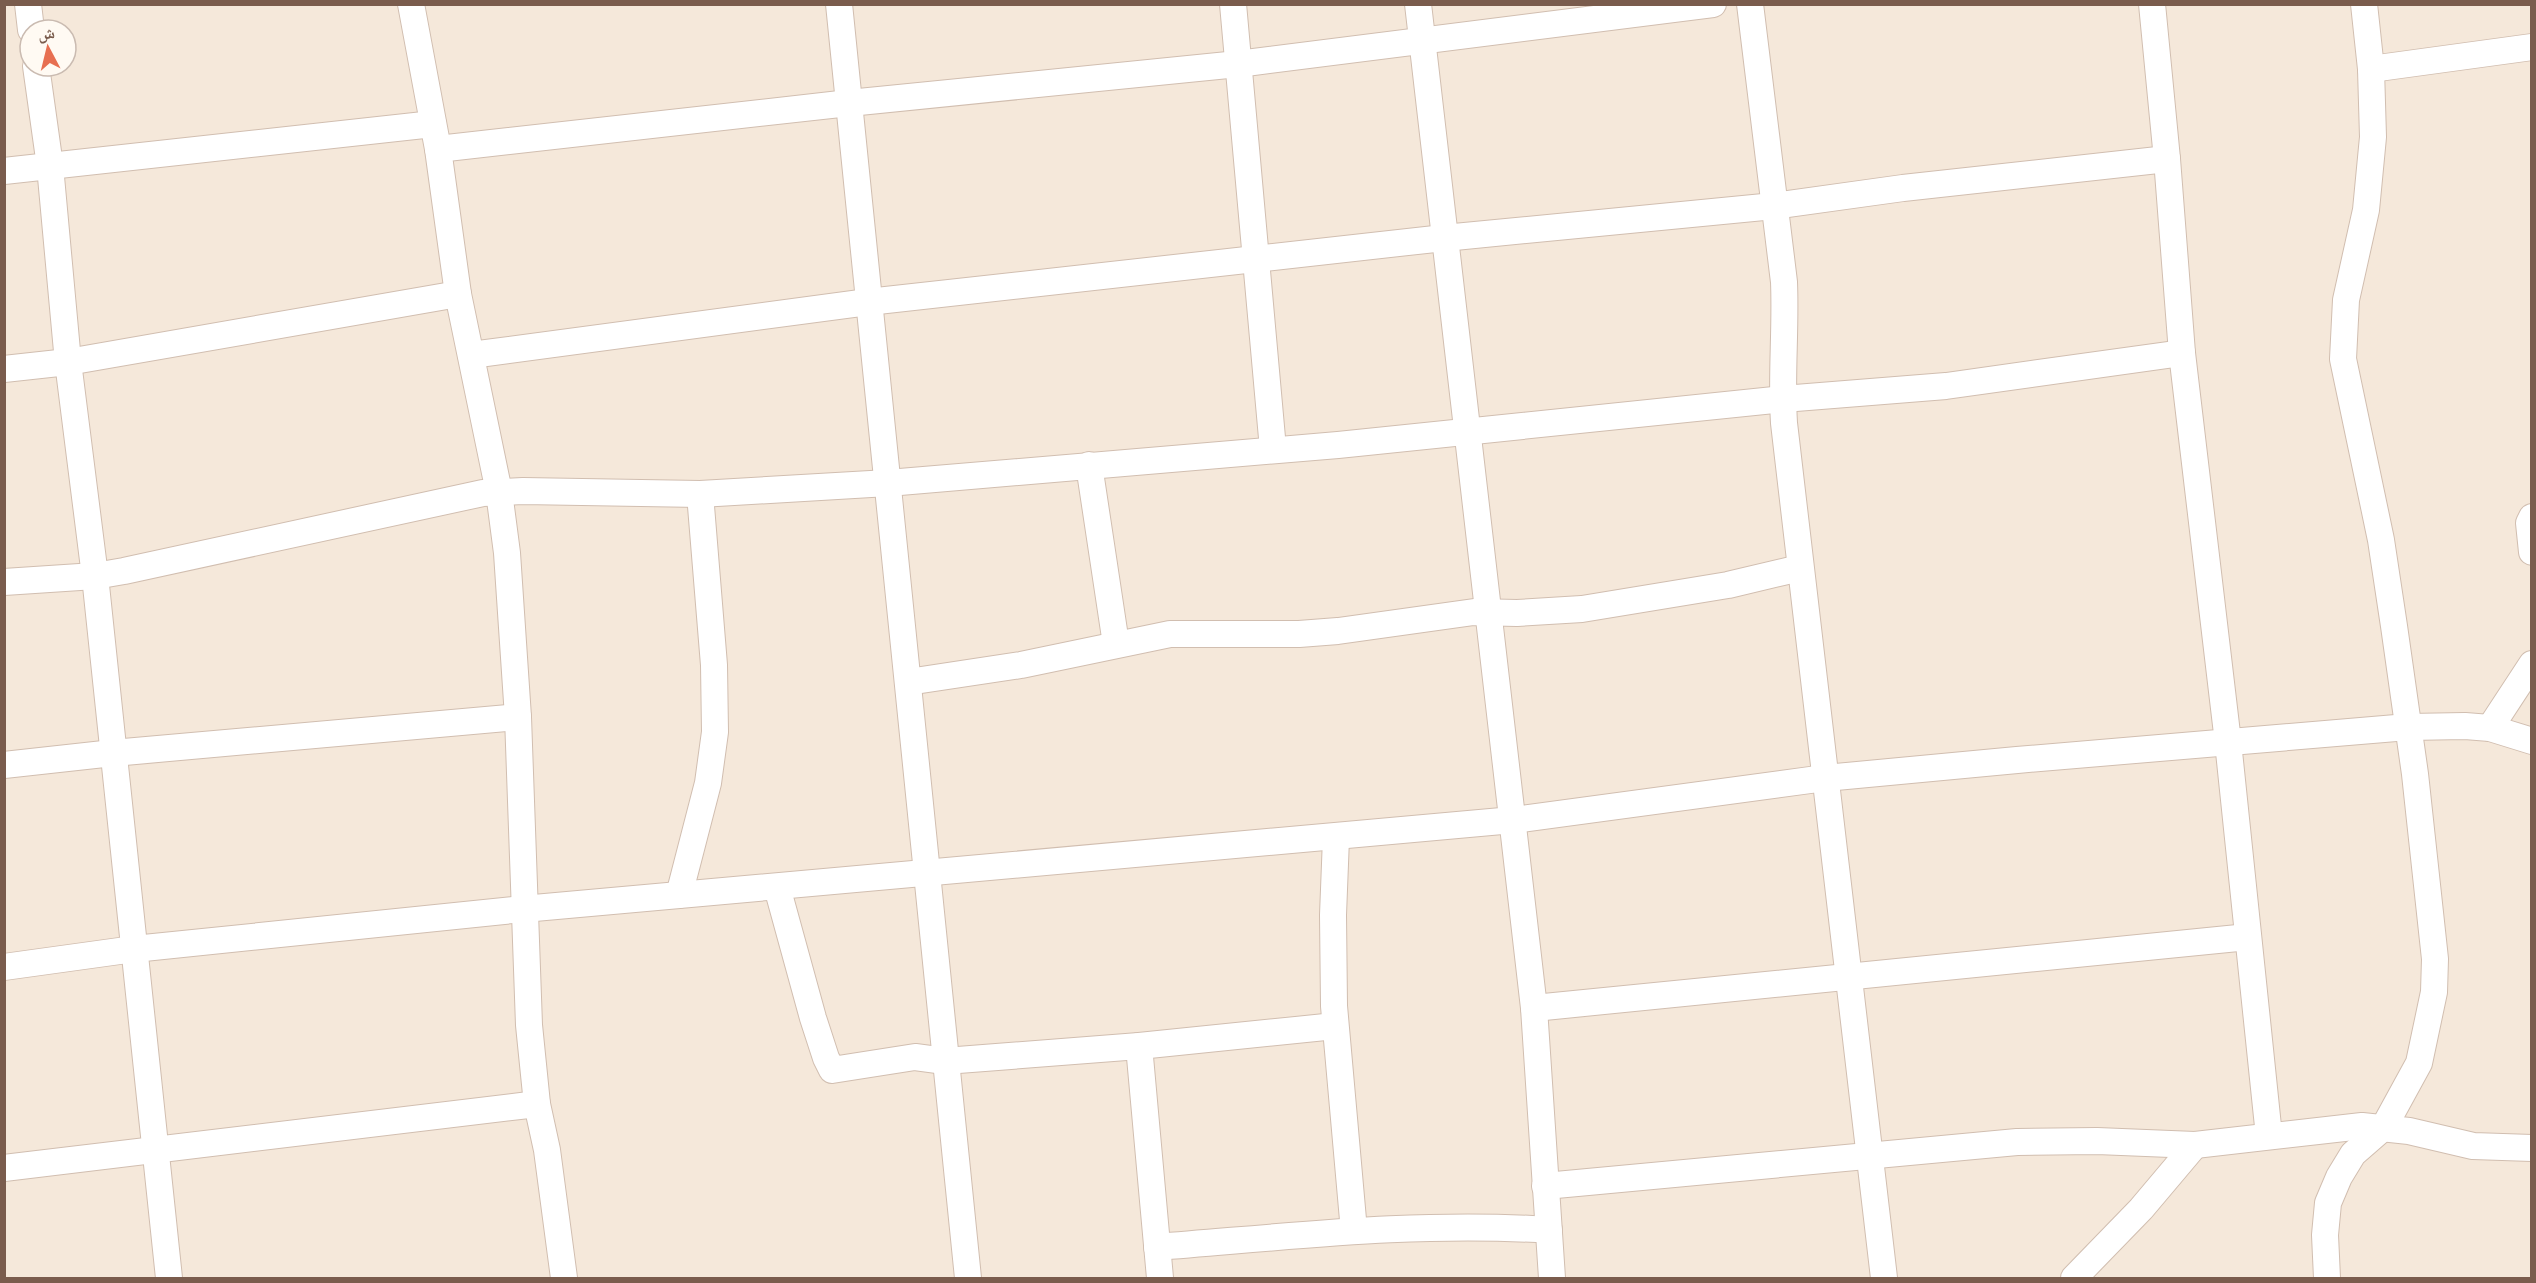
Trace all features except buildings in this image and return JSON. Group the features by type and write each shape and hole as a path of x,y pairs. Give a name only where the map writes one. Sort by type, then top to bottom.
{"street":[{"path":"411,4 438,149 458,294 500,492 507,554 518,717 523,909 529,1025 537,1104 547,1150 564,1278"},
{"path":"839,4 968,1278"},
{"path":"1233,4 1272,449"},
{"path":"1418,4 1534,1008 1552,1278"},
{"path":"438,149 849,103 1238,64 1713,4"},
{"path":"1750,4 1786,314 1782,399 1884,1278"},
{"path":"2152,4 2182,353 2228,742 2270,1136"},
{"path":"2327,1278 2325,1235 2328,1203 2339,1177 2353,1154 2384,1126 2419,1063 2434,992 2435,959 2408,727 2381,540 2343,359 2346,300 2366,210 2373,137 2371,69 2364,4"},
{"path":"2371,69 2532,47"},
{"path":"38,78 50,166 68,362 95,576 169,1278"},
{"path":"4,171 433,124"},
{"path":"471,356 868,302 1256,261 1444,238 1774,206 1903,188 2167,159"},
{"path":"4,369 68,362 458,294"},
{"path":"4,582 95,576 458,497 500,492 700,494 888,483 1338,445 1782,399 1946,386 2182,353"},
{"path":"1089,465 1116,644"},
{"path":"679,895 708,783 715,732 714,665 700,494"},
{"path":"2532,517 2529,523 2532,552"},
{"path":"908,682 1020,665 1170,634 1263,635 1338,631 1489,611 1538,612 1620,604 1728,585 1800,568"},
{"path":"2490,728 2532,664"},
{"path":"4,765 113,753 518,717"},
{"path":"4,967 134,950 523,909 1336,838 1513,820 1826,778 2228,742 2408,727 2465,726 2490,728 2532,741"},
{"path":"1336,838 1333,915 1335,1026 1354,1231"},
{"path":"777,887 813,1018 831,1068 840,1070 915,1057 945,1061 1139,1046 1335,1026"},
{"path":"1534,1008 2248,937"},
{"path":"1139,1046 1160,1278"},
{"path":"4,1168 537,1104"},
{"path":"1545,1186 1869,1154 2050,1141 2195,1145 2328,1128 2384,1126 2473,1146 2532,1148"},
{"path":"2074,1278 2141,1209 2195,1145"},
{"path":"1157,1247 1354,1231 1462,1226 1549,1230"}],"shaded area":[{"path":"5,5 2531,5 2531,1278 5,1278"}]}
